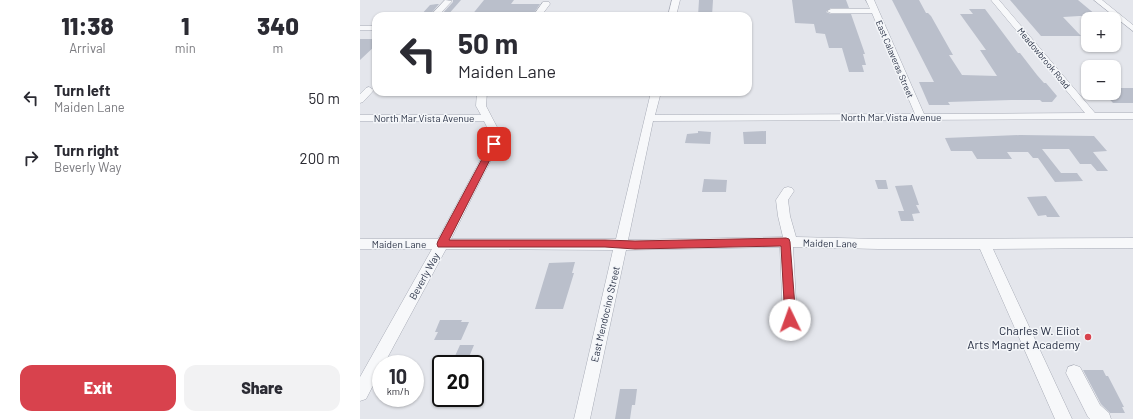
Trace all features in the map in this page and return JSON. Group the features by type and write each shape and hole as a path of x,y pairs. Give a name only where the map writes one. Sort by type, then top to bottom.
{"street":[{"path":"673,12 676,0"},
{"name":"East Calaveras Street","path":"870,0 921,118"},
{"name":"Meadowbrook Road","path":"995,0 1093,117"},
{"path":"1098,0 1133,29"},
{"path":"438,12 448,2"},
{"path":"540,12 546,4"},
{"path":"831,11 875,10"},
{"path":"360,28 372,28"},
{"path":"360,100 369,90"},
{"name":"Beverly Way","path":"360,393 442,244 494,144 493,129 481,106 482,96"},
{"name":"East Mendocino Street","path":"582,419 655,96"},
{"name":"North Mar Vista Avenue","path":"649,118 1133,116"},
{"name":"North Mar Vista Avenue","path":"360,118 487,118"},
{"path":"788,191 782,200 788,242 790,320"},
{"name":"Maiden Lane","path":"360,244 635,245 788,242 879,244 1133,243"},
{"path":"984,243 1064,419"},
{"path":"1074,373 1094,411 1103,419"}],"building":[{"path":"453,0 461,0 450,12 444,12 453,2"},
{"path":"484,0 514,0 511,4 540,4 535,12 474,12"},
{"path":"699,0 713,0 712,12 698,12"},
{"path":"792,0 846,0 849,8 831,8 826,12 831,14 851,14 865,54 863,54 866,65 862,65 864,72 849,72 842,48 829,48 825,34 816,33 814,24 795,23"},
{"path":"892,0 919,0 926,13 931,16 953,55 949,55 962,75 997,76 980,50 986,50 960,14 973,14 969,9 985,9 1018,53 1020,53 1037,75 1057,96 1052,102 1042,102 1040,100 1011,100 948,102 950,105 929,105 919,82 934,82"},
{"path":"1010,0 1078,0 1092,12 1081,12 1081,16 1063,17 1081,36 1041,36"},
{"path":"439,4 432,12 424,12 430,5"},
{"path":"360,39 372,39 372,49 360,60"},
{"path":"1121,88 1133,88 1133,103 1113,103 1110,100 1121,100"},
{"path":"698,131 711,132 710,144 685,143 687,134 698,133"},
{"path":"766,131 766,144 744,144 743,132"},
{"path":"1020,135 1094,136 1107,151 1093,152 1108,171 1097,171 1091,164 1080,164 1069,149 1042,149 1061,173 1077,173 1083,181 1055,182 1038,158 1033,158 1028,152 1007,152 1012,159 977,159 972,151 951,151 945,138"},
{"path":"704,179 727,180 726,192 702,192"},
{"path":"875,180 886,180 888,189 878,189"},
{"path":"912,185 919,205 916,205 920,213 912,214 914,221 901,221 898,211 904,211 895,186"},
{"path":"1046,196 1060,217 1047,217 1046,215 1038,216 1027,197"},
{"path":"575,262 572,273 574,273 563,309 535,309 549,263"},
{"path":"440,320 462,320 461,322 469,322 461,340 434,340 438,332 435,332"},
{"path":"460,345 474,345 470,355 455,355"},
{"path":"1083,370 1103,370 1106,376 1108,376 1124,407 1122,407 1125,413 1110,413 1101,404"},
{"path":"620,389 637,389 635,405 632,405 630,419 615,419"}],"place":[{"name":"Charles W. Eliot Arts Magnet Academy","path":"1088,337"}],"route":[{"path":"494,144 442,244 635,245 786,242 790,320"}]}
